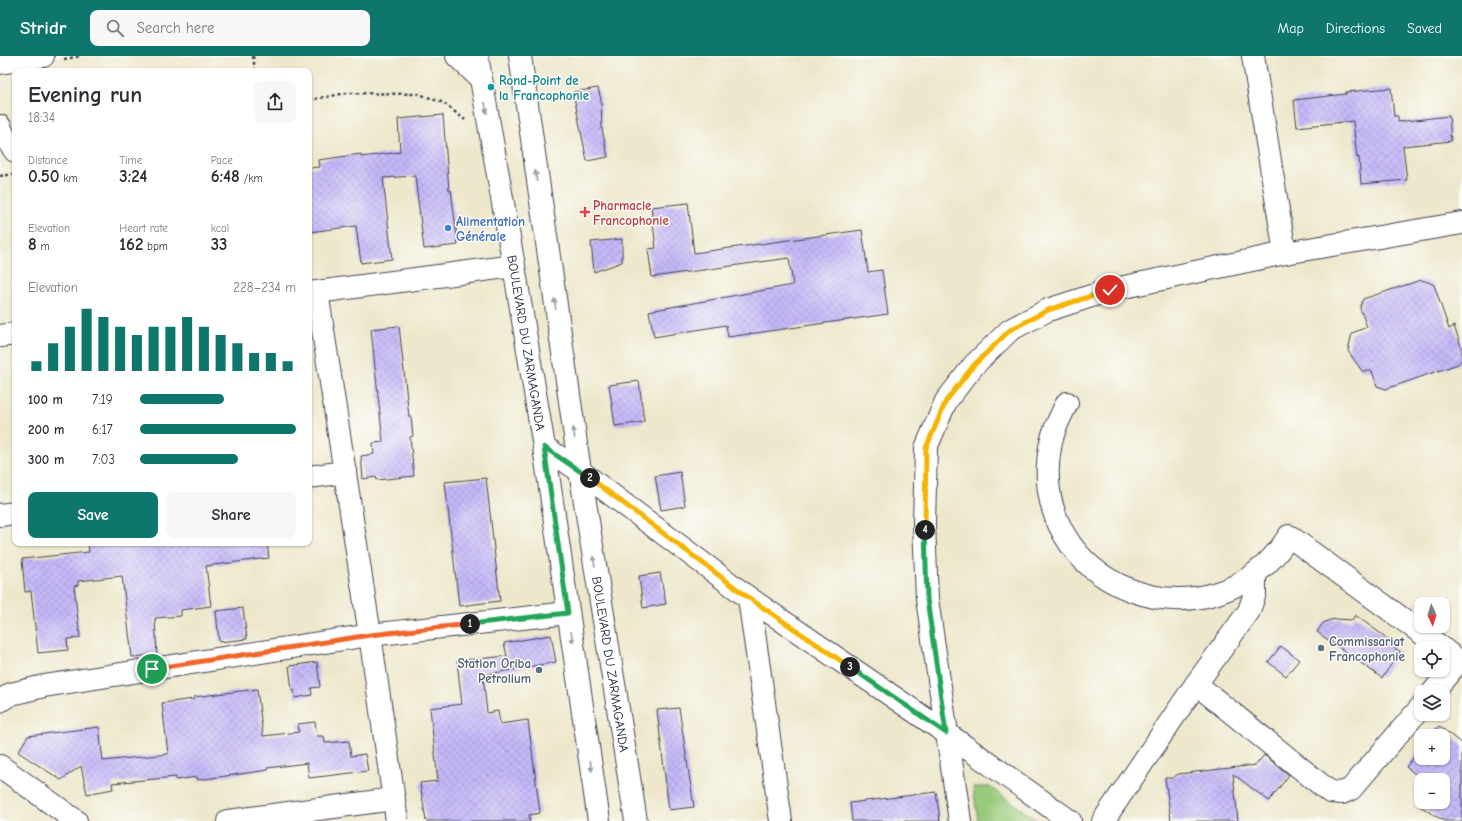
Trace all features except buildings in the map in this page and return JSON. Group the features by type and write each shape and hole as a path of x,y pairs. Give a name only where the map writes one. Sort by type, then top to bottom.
{"street":[{"path":"0,63 43,56"},
{"path":"457,56 481,79"},
{"name":"BOULEVARD DU ZARMAGANDA","path":"477,56 544,447 599,821"},
{"name":"BOULEVARD DU ZARMAGANDA","path":"520,56 580,471 636,821"},
{"path":"523,85 532,56"},
{"path":"1252,56 1285,253"},
{"path":"0,126 4,136 12,147"},
{"path":"960,821 927,599 924,523 926,448 946,401 974,365 1010,330 1048,310 1110,290 1285,253 1462,223"},
{"path":"397,821 345,472 313,292 514,266"},
{"path":"0,336 12,334"},
{"path":"1067,403 1058,421 1051,441 1048,461 1048,482 1052,503 1058,521 1078,554 1092,568 1125,588 1144,595 1176,599 1202,597 1221,592 1239,584 1255,574 1270,561 1288,536 1452,655 1437,685"},
{"path":"544,447 580,471 749,598 946,733 1070,821"},
{"path":"312,477 345,472"},
{"path":"0,515 12,513"},
{"path":"1103,821 1196,684 1249,611 1255,593 1255,574"},
{"path":"749,598 781,821"},
{"path":"0,701 11,694 44,686 370,635 568,613"},
{"path":"1196,684 1330,792 1342,793 1351,790 1414,715"},
{"path":"0,766 76,821"},
{"path":"228,821 394,799"}],"path":[{"path":"253,56 255,68"},
{"path":"312,99 348,93 419,94 444,103 491,139"},
{"path":"0,176 12,174"}],"green space":[{"path":"973,787 990,787 1038,821 978,821"}],"place":[{"name":"Rond-Point de la Francophonie","path":"491,87"},
{"name":"Pharmacie Francophonie","path":"585,212"},
{"name":"Alimentation Générale","path":"448,228"},
{"name":"Commissariat Francophonie","path":"1321,648"},
{"name":"Station Oriba Petrolium","path":"539,670"}],"route":[{"path":"152,669 370,635 568,613 544,447 580,471 749,598 946,733 927,599 924,523 926,448 946,401 974,365 1010,330 1048,310 1110,290"}]}
